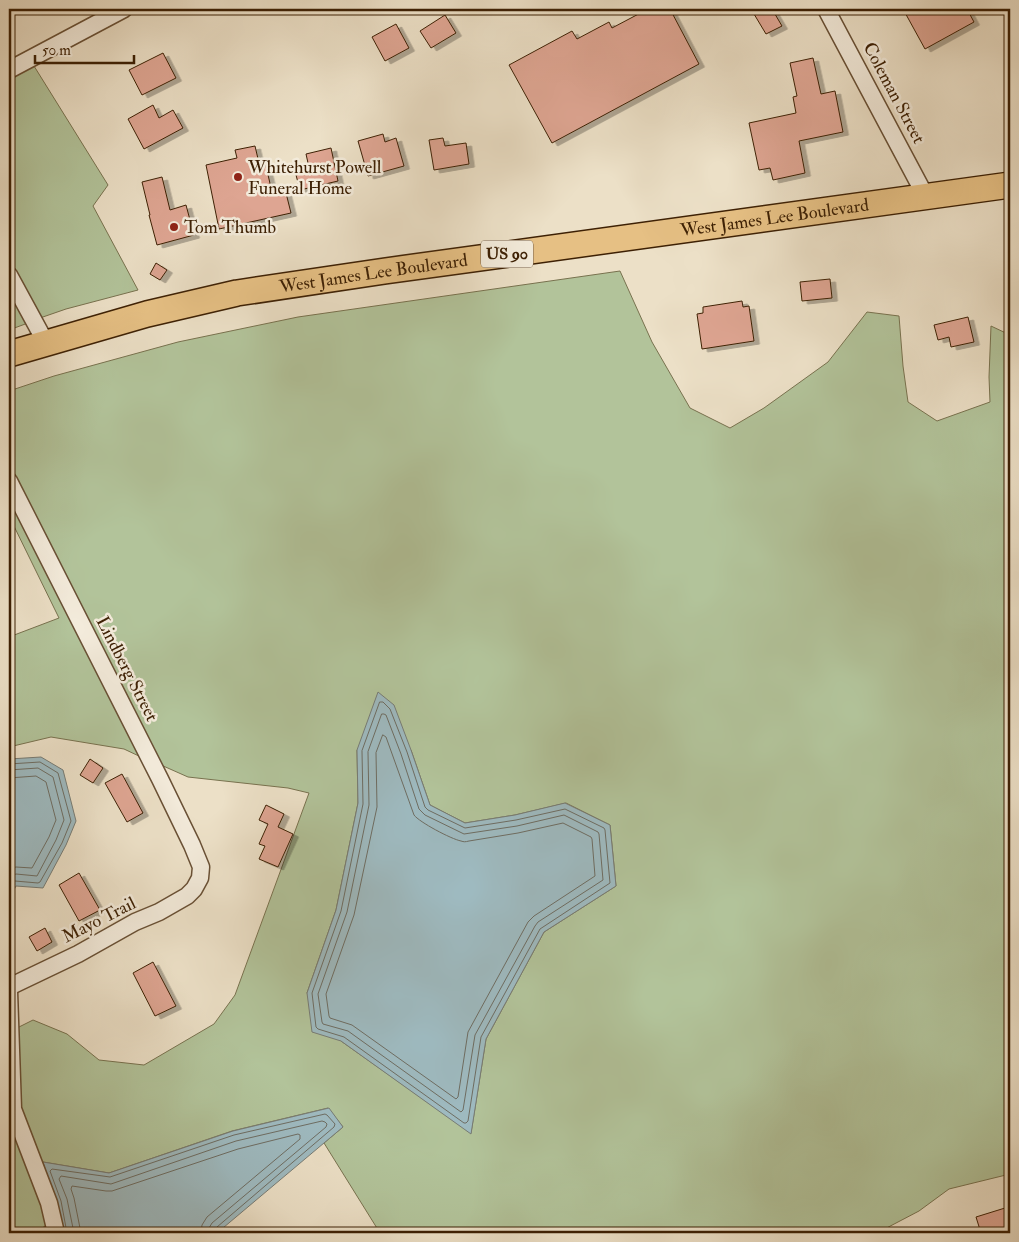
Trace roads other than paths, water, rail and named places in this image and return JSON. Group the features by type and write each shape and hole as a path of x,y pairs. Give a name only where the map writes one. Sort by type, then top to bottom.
{"main road":[{"name":"West James Lee Boulevard","path":"9,354 147,314 237,293 1010,185"}],"street":[{"path":"9,70 124,9"},
{"name":"Coleman Street","path":"826,9 926,197"},
{"path":"9,275 46,343"},
{"name":"Lindberg Street","path":"9,481 192,845 201,867 200,878"},
{"name":"Mayo Trail","path":"9,987 159,912 187,896 194,889 200,878"},
{"path":"9,991 13,1109 49,1203 56,1233"}],"water":[{"path":"378,692 394,705 430,805 465,823 515,815 565,803 610,825 616,886 544,932 486,1039 471,1134 341,1041 312,1032 307,993 336,910 358,803 357,750"},
{"path":"41,757 63,770 76,821 66,845 43,888 16,886 9,899 9,759"},
{"path":"329,1108 343,1127 217,1233 63,1233 43,1162 109,1173 233,1131"}],"place":[{"name":"Whitehurst Powell Funeral Home","path":"238,177"},
{"name":"Tom Thumb","path":"174,227"}]}
